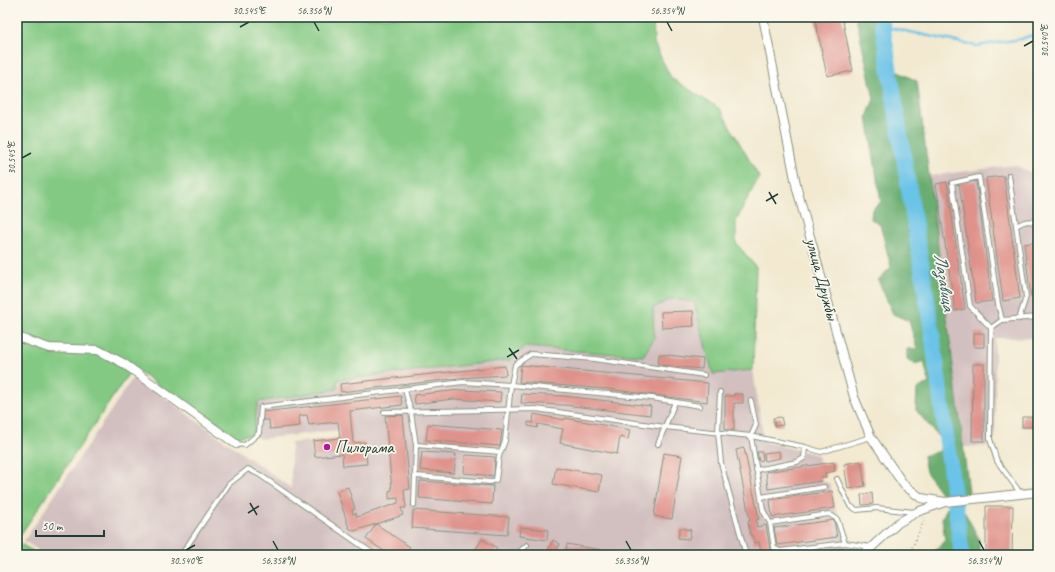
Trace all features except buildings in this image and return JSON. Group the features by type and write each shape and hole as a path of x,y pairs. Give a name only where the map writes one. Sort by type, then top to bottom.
{"street":[{"name":"улица Дружбы","path":"763,17 797,189 854,397 871,437 904,485 920,498 945,502"},
{"path":"17,337 49,348 98,350 123,363 236,444"},
{"path":"863,555 898,523 917,512 945,502 1038,492"}],"lane":[{"path":"1009,175 1026,297 1019,319"},
{"path":"1002,320 998,304 979,177 952,183 970,306 990,328 990,439 997,461 1022,494"},
{"path":"1016,226 1026,220 1035,222 1038,225"},
{"path":"990,328 1002,320 1038,317"},
{"path":"416,476 491,482 496,480 500,452 505,442 511,385 515,365 531,354 595,359 704,375"},
{"path":"236,444 245,445 259,433 261,407 464,382 652,398 700,406"},
{"path":"405,390 411,412 416,445 414,505"},
{"path":"720,392 718,432 720,463 746,555"},
{"path":"751,401 756,425 751,436 756,470 763,510 770,524 774,548 780,551 845,543 872,547"},
{"path":"658,444 676,402"},
{"path":"384,412 508,411 536,409 665,427 751,436 805,447 821,452 871,437"},
{"path":"416,445 500,452"},
{"path":"756,470 797,462 804,458 805,447"},
{"path":"181,555 229,484 248,469 260,475 375,555"},
{"path":"837,479 850,506 857,510 878,508 917,512"},
{"path":"761,496 824,487"},
{"path":"770,524 829,514 837,519 845,543"},
{"path":"516,555 527,545"}],"path":[{"path":"910,555 926,516"}],"shaded area":[{"path":"1015,165 1031,173 1038,187 1038,338 995,338 995,437 986,446 964,447 929,176"},
{"path":"671,299 694,301 713,374 753,370 764,442 818,455 822,481 830,484 835,508 853,555 35,555 38,550 24,541 134,376 291,488 291,443 340,438 339,430 260,439 253,434 258,402 337,389 337,380 510,360 525,347 643,356 654,339 653,308"}],"green space":[{"path":"17,17 653,17 654,43 671,78 720,109 759,177 736,221 736,243 756,267 753,370 713,374 694,302 671,299 653,308 654,339 643,356 525,347 510,360 337,380 337,389 258,402 253,434 232,438 133,367 17,540"},
{"path":"856,17 884,17 894,70 917,81 969,492 961,498 944,497 926,472 923,456 940,451 941,440 916,410 917,389 929,383 924,361 915,364 907,359 907,349 917,349 909,321 893,314 878,280 891,267 880,224 871,219 872,209 881,202 867,117 874,99"},
{"path":"962,507 979,539 979,555 937,555 936,550 945,540 942,518 947,508"},
{"path":"17,542 33,551 30,555 17,555"}],"waterway":[{"name":"Лазавица","path":"881,17 931,325 962,555"},
{"path":"882,26 976,46 1021,39 1038,33"}],"place":[{"name":"Пилорама","path":"327,447"}]}
